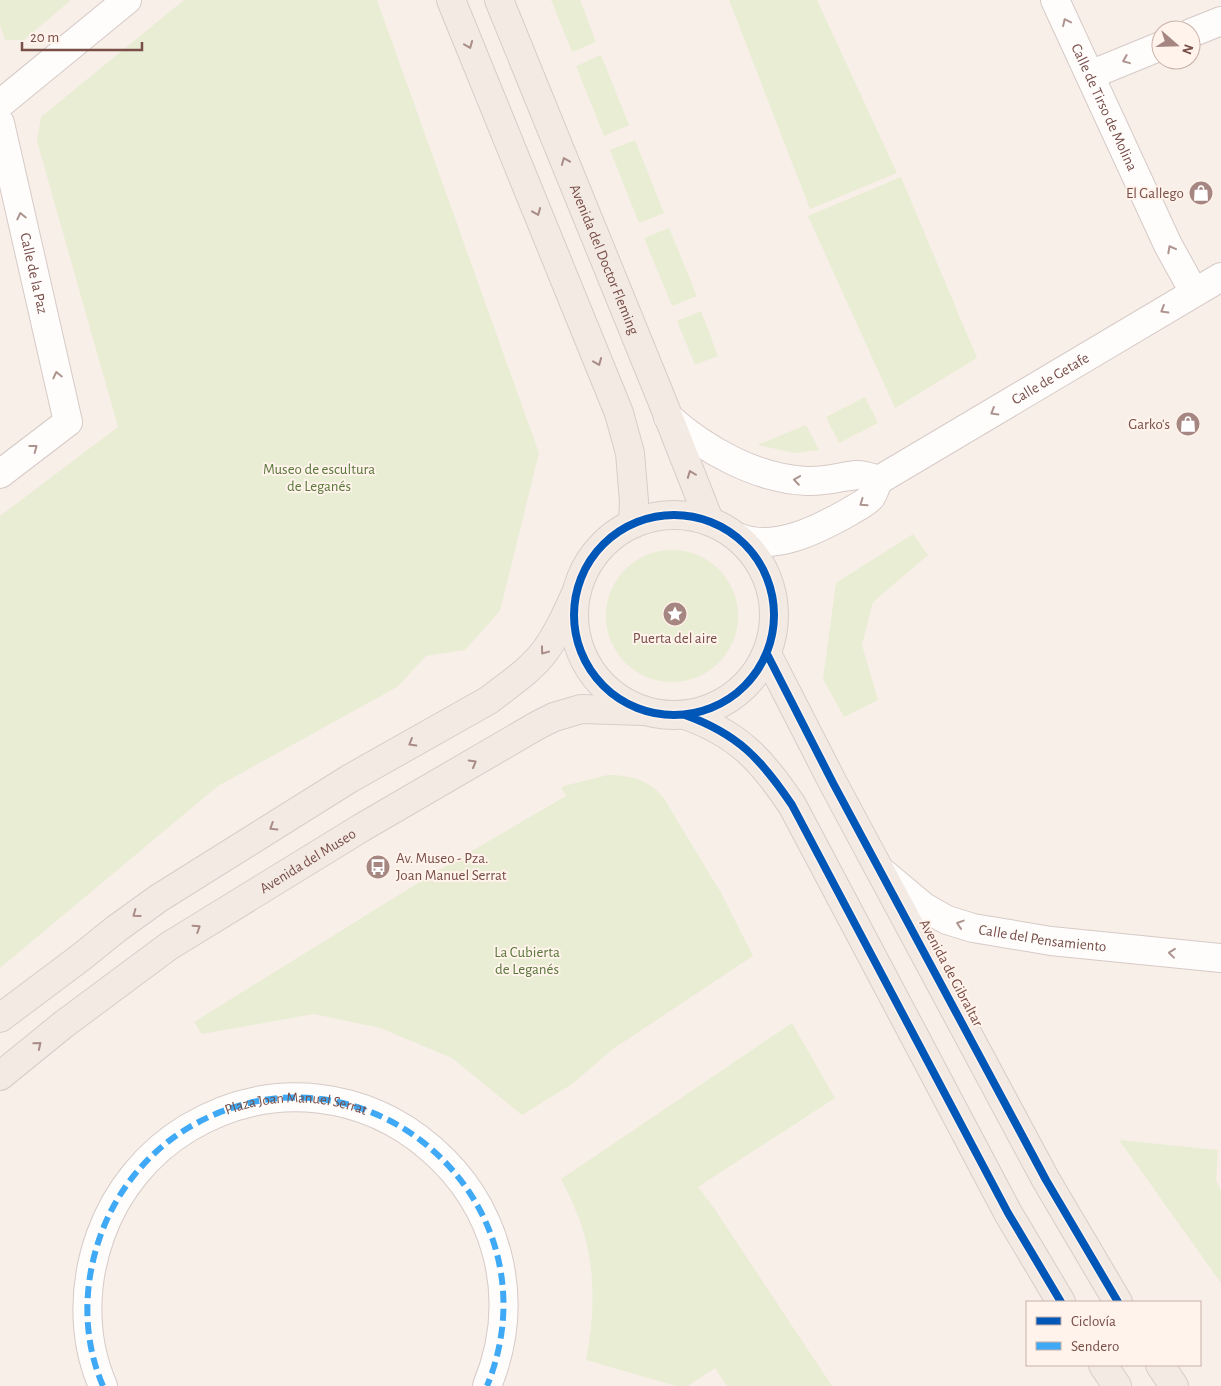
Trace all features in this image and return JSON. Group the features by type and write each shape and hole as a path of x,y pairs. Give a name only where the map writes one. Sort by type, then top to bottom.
{"main road":[{"path":"451,0 619,413 630,453 634,501 633,522"},
{"name":"Avenida del Doctor Fleming","path":"499,0 709,520"},
{"path":"0,1018 159,898 349,780 489,700 527,671 544,652 562,624 587,564 607,540 633,522 658,515 684,514 709,520 725,527 740,538 757,557 769,580 774,604 774,629 766,654 753,677 734,696 710,708 684,715 664,715 643,711 610,694 587,665 575,630 576,593"},
{"name":"Avenida de Gibraltar","path":"766,654 1046,1180 1117,1301"},
{"name":"Avenida del Museo","path":"0,1076 64,1024 169,946 353,832 538,725 554,717 581,709 643,711"},
{"path":"684,715 721,730 756,756 792,805 1004,1205 1060,1301"},
{"path":"1104,1366 1117,1386"},
{"path":"1161,1366 1174,1386"}],"street":[{"path":"0,104 127,0"},
{"name":"Calle de Tirso de Molina","path":"1055,0 1168,245 1194,292"},
{"path":"1201,29 1221,21"},
{"path":"1090,75 1151,50"},
{"name":"Calle de la Paz","path":"0,123 68,422 0,474"},
{"name":"Calle de Getafe","path":"740,538 756,542 777,541 805,534 833,521 870,498 879,480 1194,292 1221,278"},
{"path":"668,417 692,436 719,452 772,476 808,482 858,475 879,480"},
{"name":"Calle del Pensamiento","path":"881,871 924,907 947,920 973,928 1050,941 1221,958"},
{"name":"Plaza Joan Manuel Serrat","path":"103,1386 90,1339 87,1298 93,1259 106,1220 126,1185 152,1155 174,1137 216,1113 250,1102 304,1097 359,1107 398,1124 415,1135 447,1163 472,1196 491,1234 501,1274 503,1316 501,1337 497,1357 487,1386"}],"green space":[{"path":"0,0 71,0 24,40 5,40 0,25"},
{"name":"Museo de escultura de Leganés","path":"184,0 377,0 539,453 500,611 465,650 426,656 397,687 218,786 0,968 0,516 118,427 37,141 41,117"},
{"path":"551,0 580,0 596,42 572,52"},
{"path":"729,0 817,0 897,173 810,209"},
{"path":"601,55 629,125 604,136 576,66"},
{"path":"635,140 664,213 639,223 610,150"},
{"path":"901,177 977,358 895,408 808,216"},
{"path":"669,228 697,296 672,306 644,238"},
{"path":"701,311 718,356 695,365 677,321"},
{"path":"865,397 878,423 839,443 826,417"},
{"path":"806,425 819,450 795,453 757,445"},
{"path":"913,534 928,555 873,602 862,645 878,700 844,717 823,679 836,583"},
{"path":"672,550 685,551 697,555 719,569 733,591 737,603 737,629 733,641 719,663 697,677 685,681 672,682 659,681 647,677 625,663 611,641 607,629 606,616 607,603 611,591 625,569 647,555 659,551"},
{"name":"La Cubierta de Leganés","path":"608,775 631,777 652,786 663,797 721,893 753,956 613,1049 572,1084 522,1115 452,1058 380,1028 314,1014 202,1034 194,1022 439,870 566,796 561,788 564,786"},
{"path":"792,1023 835,1098 698,1187 714,1208 832,1386 727,1386 715,1368 688,1386 676,1386 586,1360 593,1303 591,1266 583,1229 561,1179"},
{"path":"1119,1140 1218,1150 1216,1180 1221,1191 1221,1283"}],"marked path":[{"path":"103,1386 91,1349 88,1330 88,1291 95,1253 101,1234 125,1187 147,1160 188,1128 254,1102 318,1099 379,1115 431,1149 471,1195 497,1253 503,1317 487,1386"}],"cycle path":[{"path":"664,515 684,515 712,522 730,532 745,544 757,559 767,577 774,605 774,615 774,625 767,653 757,671 745,686 730,698 712,708 684,715 664,715 636,708 618,698 597,679 581,653 578,644 574,625 574,605 581,577 591,559 610,538 636,522 645,519 664,515"},
{"path":"767,654 833,783 1046,1180 1117,1301"},
{"path":"685,715 704,722 720,731 747,750 770,774 792,805 1008,1213 1060,1301"}],"place":[{"name":"El Gallego","path":"1201,193"},
{"name":"Garko's","path":"1188,424"},
{"name":"Puerta del aire","path":"675,614"},
{"name":"Av. Museo - Pza. Joan Manuel Serrat","path":"378,867"}]}
